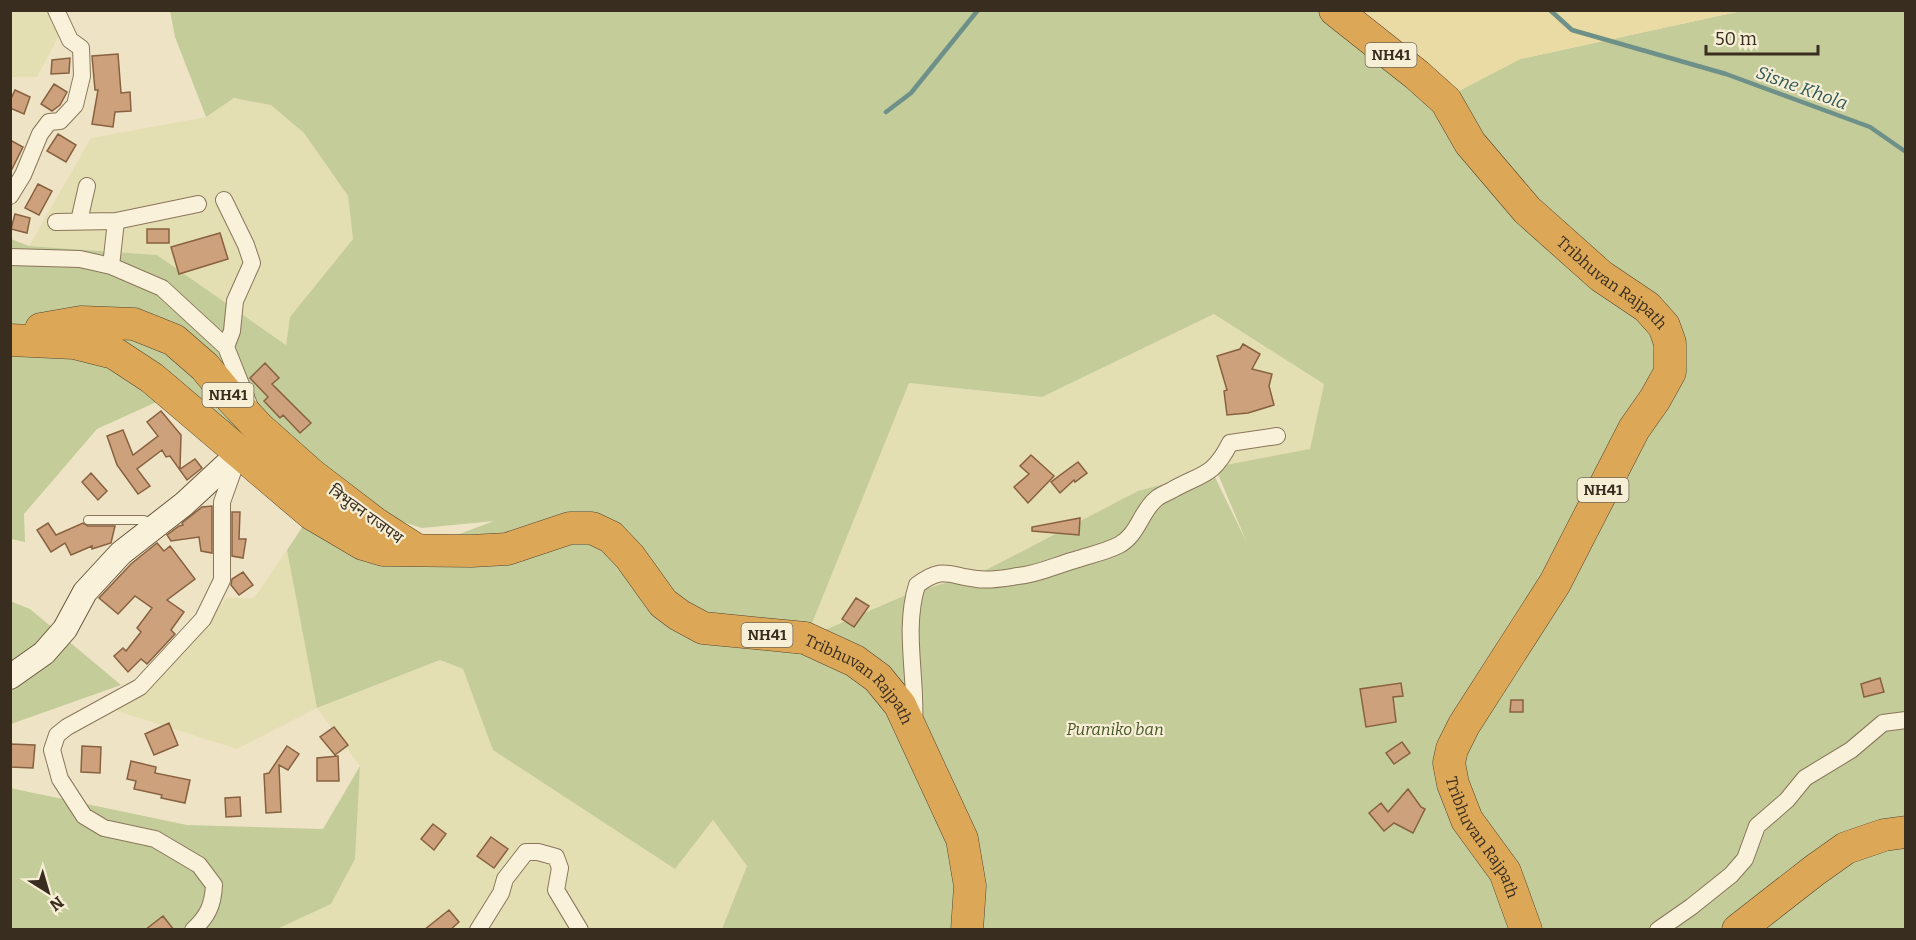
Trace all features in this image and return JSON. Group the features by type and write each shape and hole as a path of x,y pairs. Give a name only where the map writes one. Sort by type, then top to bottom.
{"highway":[{"name":"Tribhuvan Rajpath","path":"1335,10 1446,101 1470,143 1527,210 1601,276 1647,307 1664,326 1670,343 1670,372 1634,429 1555,583 1464,725 1452,749 1449,763 1453,784 1467,819 1505,872 1526,930"},
{"name":"त्रिभुवन राजपथ","path":"10,334 81,322 134,324 174,340 205,367 259,428 312,475 376,524 417,550"},
{"name":"त्रिभुवन राजपथ","path":"10,340 74,343 114,353 152,378 312,514 363,544 383,550 417,550"},
{"name":"Tribhuvan Rajpath","path":"417,550 507,549 570,528 592,528 611,537 630,557 663,603 702,628 805,638 855,661 878,678 900,705 962,839 970,885 967,930"},
{"path":"1738,930 1846,848 1884,835 1905,832"}],"street":[{"path":"10,196 23,175 40,134 49,122 60,121 75,105 82,76 81,48 70,40 56,10"},
{"path":"79,221 87,186"},
{"path":"224,200 246,245 252,263 235,301 232,331 226,347"},
{"path":"56,222 116,220 198,204"},
{"path":"111,266 116,220"},
{"path":"10,257 80,259 111,266 162,288 226,347 259,428 239,453 184,504 121,553 85,592 64,629 45,653 10,677"},
{"path":"914,734 916,704 910,615 917,585 931,575 950,573 976,579 1021,576 1048,570 1116,547 1131,535 1155,500 1187,482 1206,475 1215,467 1230,443 1277,436"},
{"path":"193,930 206,918 213,902 214,885 199,866 155,839 104,828 84,816 60,779 52,750 57,735 67,727 140,687 203,619 222,580 222,502 239,453"},
{"path":"1658,930 1731,875 1745,859 1757,826 1788,800 1805,778 1851,750 1883,723 1905,720"},
{"path":"478,930 501,893 505,879 526,852 538,852 556,857 560,868 556,890 580,930"}],"lane":[{"path":"88,520 144,520 158,524"}],"shaded area":[{"path":"10,11 59,11 64,26 37,77 11,77"},
{"path":"234,98 271,104 304,133 348,196 353,239 290,317 286,345 157,255 29,246 91,138 206,117"},
{"path":"1214,314 1324,384 1310,449 1211,470 1138,491 984,571 906,595 805,638 909,383 1042,397"},
{"path":"287,550 318,708 440,660 463,669 494,750 675,869 713,820 747,866 722,929 277,929 331,904 355,859 360,766 317,708 237,749 117,711 227,598 254,598"}],"green space":[{"name":"Puraniko ban","path":"170,11 1319,11 1414,78 1455,93 1520,59 1741,11 1905,11 1905,929 722,929 747,866 713,820 675,869 493,750 463,669 440,660 317,708 287,550 305,523 163,399 97,429 24,514 25,542 11,539 11,239 29,246 157,255 286,345 290,317 353,239 348,196 304,133 271,105 234,98 206,117 175,37","holes":["1214,314 1324,384 1310,449 1215,467 1247,543 1212,471 1138,491 984,571 906,595 806,638 909,383 1042,397","391,518 422,528 494,521 417,550"]},
{"path":"10,601 30,609 121,685 11,724"},
{"path":"360,766 355,859 331,904 277,929 15,929 10,927 10,788 187,825 323,829"}],"sand":[{"path":"1319,11 1741,11 1520,59 1455,93 1414,78"}],"building":[{"path":"118,54 121,93 130,92 131,111 115,112 113,127 92,124 98,90 95,90 92,56"},
{"path":"70,58 69,73 51,74 52,60"},
{"path":"54,84 67,92 60,105 52,111 41,104"},
{"path":"15,90 30,97 24,114 10,108 10,101"},
{"path":"58,134 76,145 66,162 47,151"},
{"path":"10,140 23,147 10,173"},
{"path":"38,184 52,191 39,215 25,208"},
{"path":"15,214 30,218 27,233 11,229"},
{"path":"147,229 169,229 169,243 147,243"},
{"path":"220,233 228,259 179,274 171,247"},
{"path":"1243,344 1260,354 1252,369 1272,374 1269,386 1274,405 1248,413 1227,415 1224,391 1227,390 1217,356 1240,349"},
{"path":"265,363 279,378 272,384 311,423 300,433 283,415 280,418 264,401 268,397 250,378"},
{"path":"161,411 181,435 180,469 195,459 202,468 187,480 170,456 166,457 162,450 137,469 150,486 138,494 117,465 107,436 123,430 133,455 158,436 147,422"},
{"path":"1031,455 1054,476 1028,503 1014,487 1029,474 1020,466"},
{"path":"1078,462 1087,473 1075,482 1074,480 1060,493 1051,482"},
{"path":"91,473 107,491 98,500 82,482"},
{"path":"212,506 212,553 201,551 199,537 171,541 167,535 183,525 182,523 202,507"},
{"path":"232,512 240,512 239,539 246,539 243,558 232,556"},
{"path":"1080,518 1079,535 1032,531 1032,527"},
{"path":"48,523 56,535 83,523 88,526 115,526 111,543 92,549 92,546 71,555 65,543 51,552 37,530"},
{"path":"157,543 164,551 170,546 195,579 167,600 184,612 171,630 175,634 147,664 141,659 128,672 114,656 123,648 126,651 141,632 137,628 152,608 135,596 118,614 99,598 131,564"},
{"path":"243,572 253,585 239,595 231,585 232,579"},
{"path":"856,598 869,606 854,627 842,619"},
{"path":"1880,678 1884,692 1864,697 1861,684"},
{"path":"1401,683 1403,696 1393,697 1396,722 1366,727 1360,689"},
{"path":"1511,700 1523,700 1523,712 1510,712"},
{"path":"169,723 178,745 154,755 145,734"},
{"path":"334,727 348,745 335,755 320,737"},
{"path":"1402,742 1410,753 1394,764 1386,753"},
{"path":"10,744 35,745 33,768 10,767"},
{"path":"82,746 101,747 100,773 81,772"},
{"path":"287,746 299,754 288,770 279,765 281,812 266,813 264,774 269,773"},
{"path":"338,756 339,781 317,781 317,758"},
{"path":"131,761 156,767 155,773 190,780 185,803 134,789 136,781 127,779"},
{"path":"1408,789 1425,809 1413,833 1394,823 1384,831 1369,813 1381,803 1388,812"},
{"path":"240,797 241,816 226,817 225,798"},
{"path":"433,824 446,834 434,850 421,839"},
{"path":"491,837 508,849 494,868 477,856"},
{"path":"449,910 459,922 450,930 424,930"},
{"path":"163,916 174,930 145,930"}],"waterway":[{"name":"Sisne Khola","path":"886,112 911,93 978,10"},
{"name":"Sisne Khola","path":"1550,10 1572,30 1726,74 1870,127 1906,152"}]}
